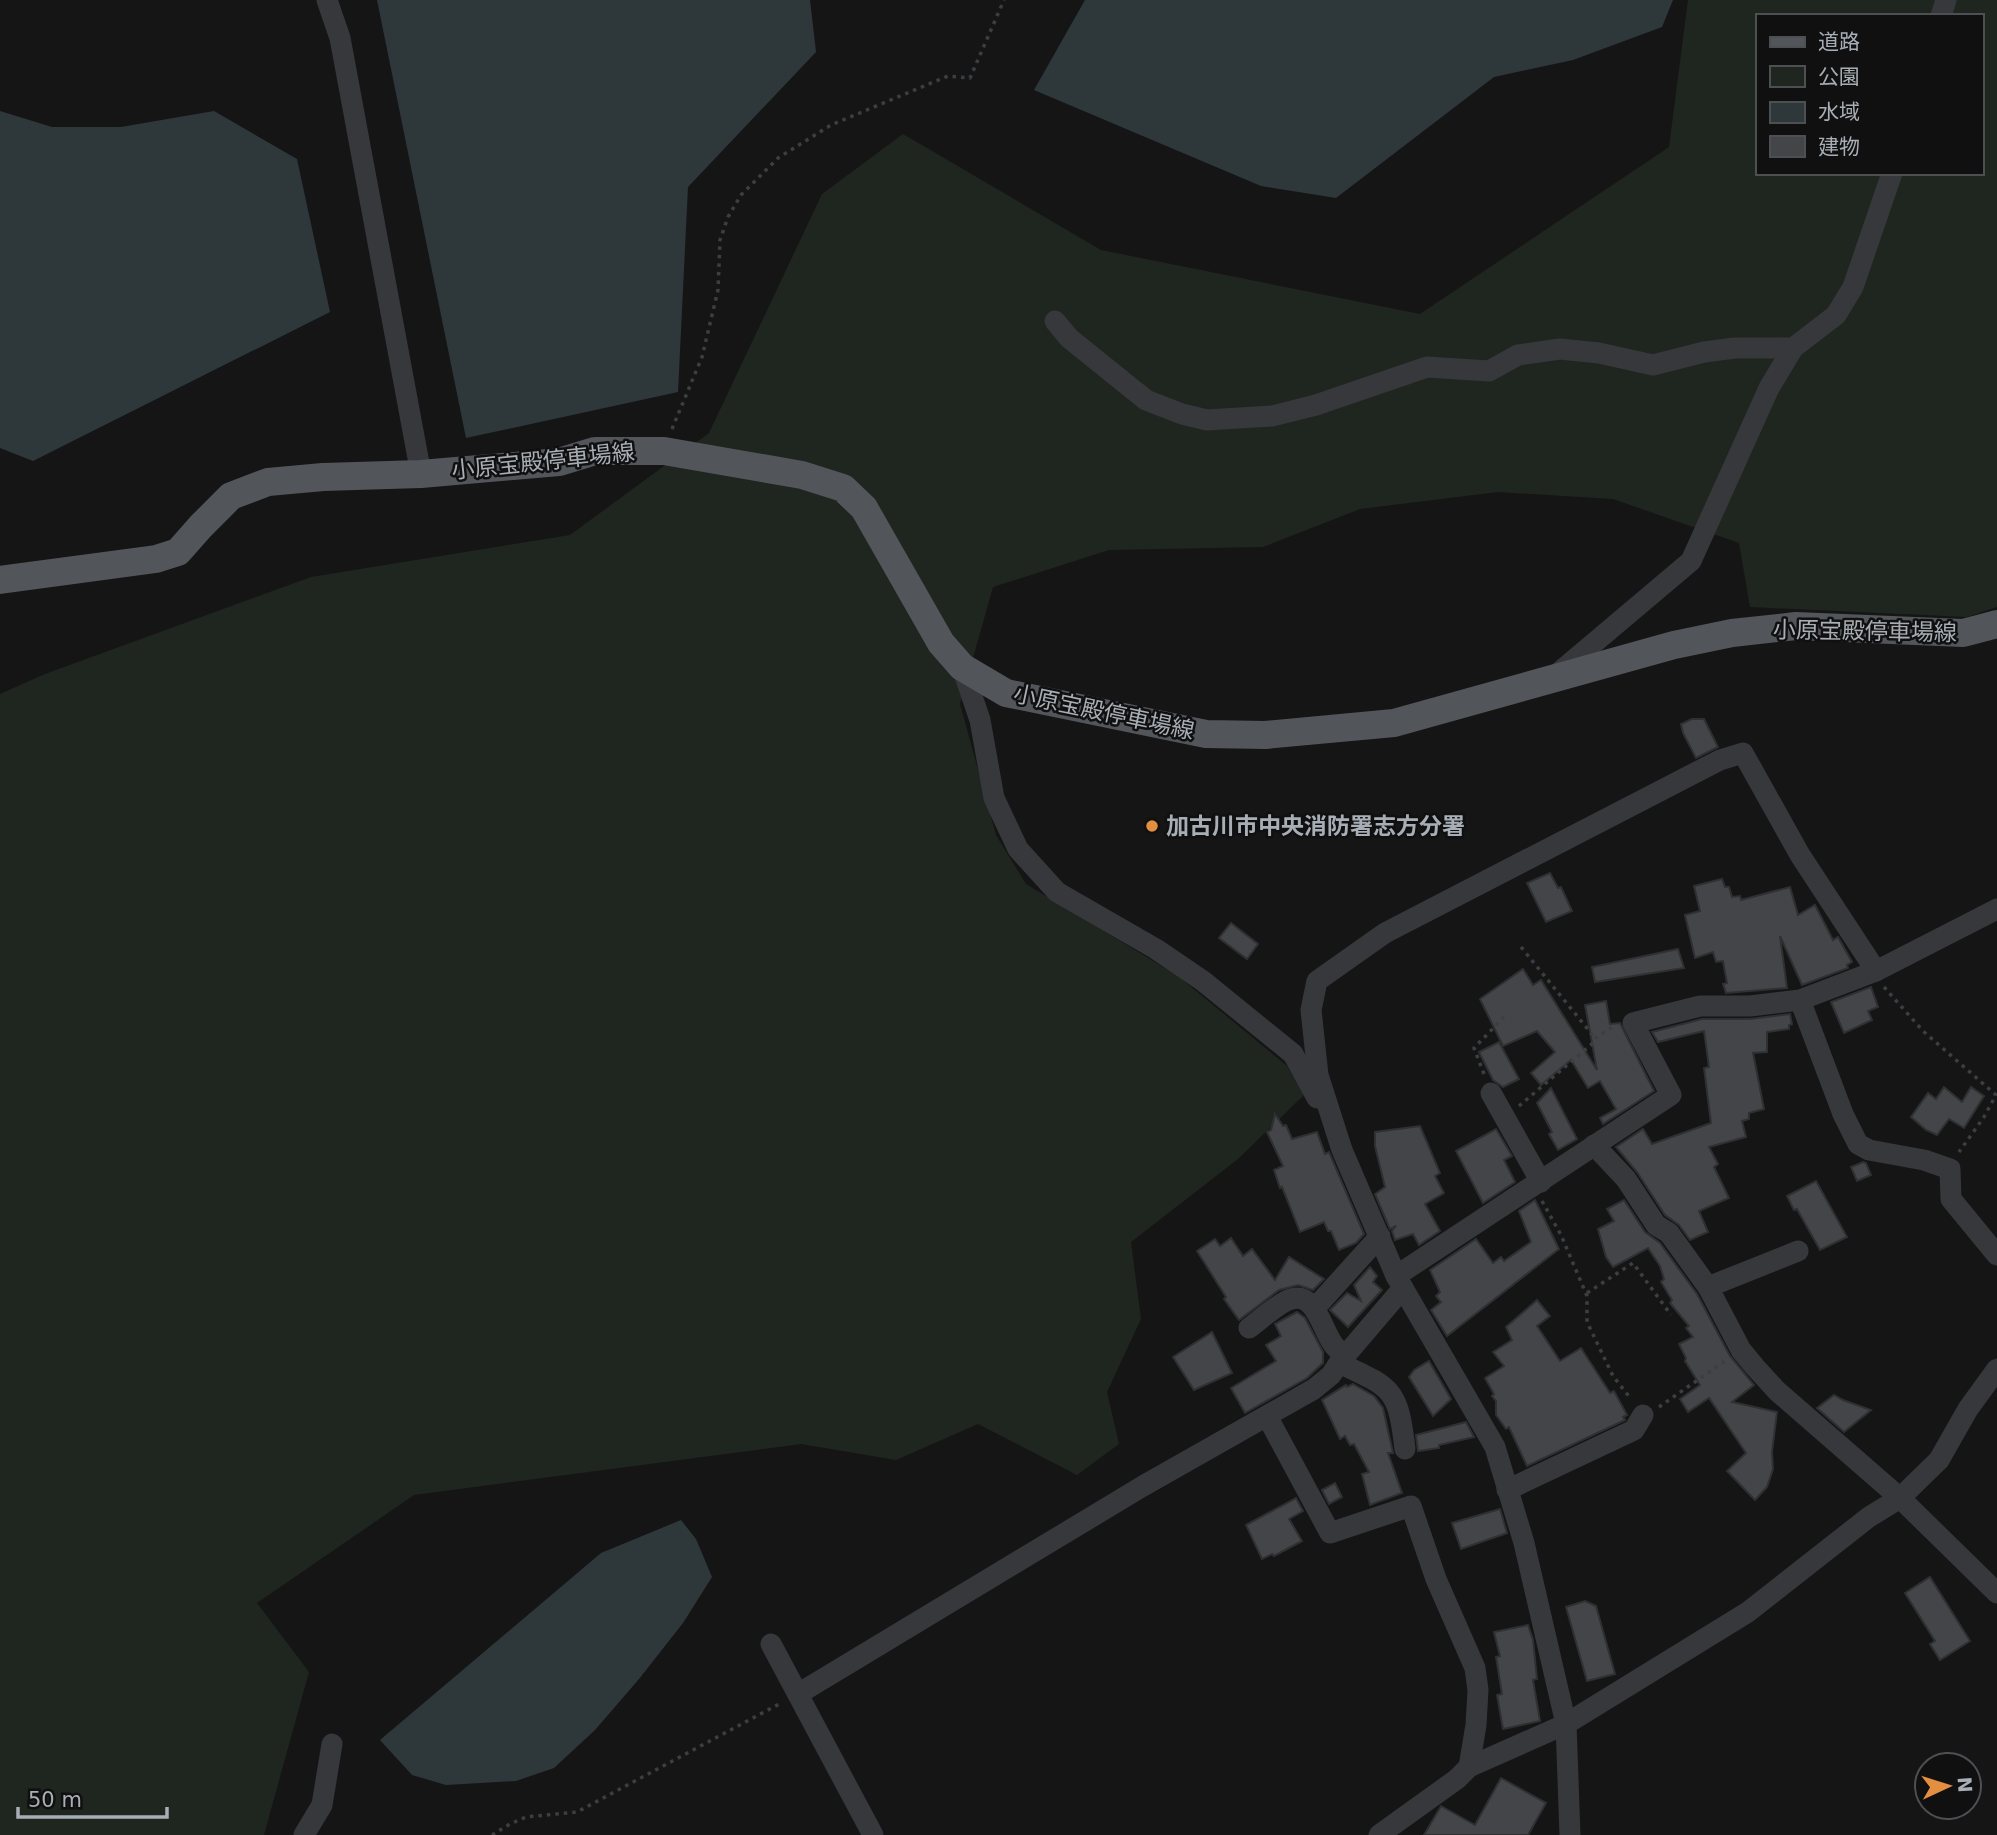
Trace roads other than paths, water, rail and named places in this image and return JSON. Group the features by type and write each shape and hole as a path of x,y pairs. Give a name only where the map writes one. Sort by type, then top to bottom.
{"main road":[{"name":"小原宝殿停車場線","path":"0,580 156,559 178,552 231,496 268,482 323,477 421,474 559,462 595,451 664,451 802,475 843,488 864,508 941,643 962,667 1006,693 1206,734 1265,735 1394,723 1674,645 1732,633 1796,626 1963,633 1997,624"}],"street":[{"path":"327,0 340,38 421,474"},
{"path":"1549,681 1691,561 1769,388 1793,348 1836,314 1853,287 1891,175"},
{"path":"1055,321 1069,338 1146,400 1207,420 1272,416 1316,405 1427,368 1489,371 1518,355 1560,349 1599,353 1653,365 1704,352 1734,348 1793,348"},
{"path":"962,667 980,720 994,797 1018,849 1057,892 1156,949 1203,981 1293,1054 1335,1127"},
{"path":"1570,1835 1566,1724 1524,1543 1494,1447 1399,1282 1342,1150 1318,1076 1311,1010 1317,981 1385,933 1720,760 1743,753 1800,855 1876,971"},
{"path":"798,1694 1143,1486 1314,1389 1331,1376 1399,1282 1594,1145 1671,1095 1633,1023 1700,1006 1750,1006 1800,1000 1876,971 1997,909"},
{"path":"1800,1000 1843,1114 1858,1144 1869,1150 1924,1160 1950,1169 1951,1199 1997,1255"},
{"path":"1491,1093 1538,1184"},
{"path":"1594,1145 1626,1179 1656,1225 1669,1233 1708,1287 1741,1349 1777,1391 1900,1498 1997,1593"},
{"path":"1315,1308 1380,1236"},
{"path":"1708,1287 1798,1251"},
{"path":"1249,1328 1286,1301 1306,1300 1315,1308 1342,1359 1390,1392 1400,1412 1405,1449"},
{"path":"1379,1835 1457,1779 1469,1767 1566,1724 1748,1612 1869,1517 1900,1498 1939,1460 1968,1409 1997,1369"},
{"path":"1507,1490 1634,1430 1643,1415"},
{"path":"1267,1416 1330,1533 1411,1506 1437,1579 1475,1668 1478,1690 1476,1726 1469,1767"},
{"path":"771,1644 873,1835"},
{"path":"304,1835 322,1805 332,1744"}],"water":[{"path":"377,0 810,0 816,52 688,187 678,392 466,438"},
{"path":"1085,0 1673,0 1662,27 1573,60 1494,77 1336,198 1261,186 1034,90"},
{"path":"0,111 52,127 121,127 214,111 297,159 330,312 33,461 0,448"},
{"path":"681,1520 696,1539 712,1577 683,1623 639,1679 595,1730 554,1768 516,1781 446,1785 412,1775 380,1740 601,1553"}],"place":[{"name":"加古川市中央消防署志方分署","path":"1152,826"}]}
